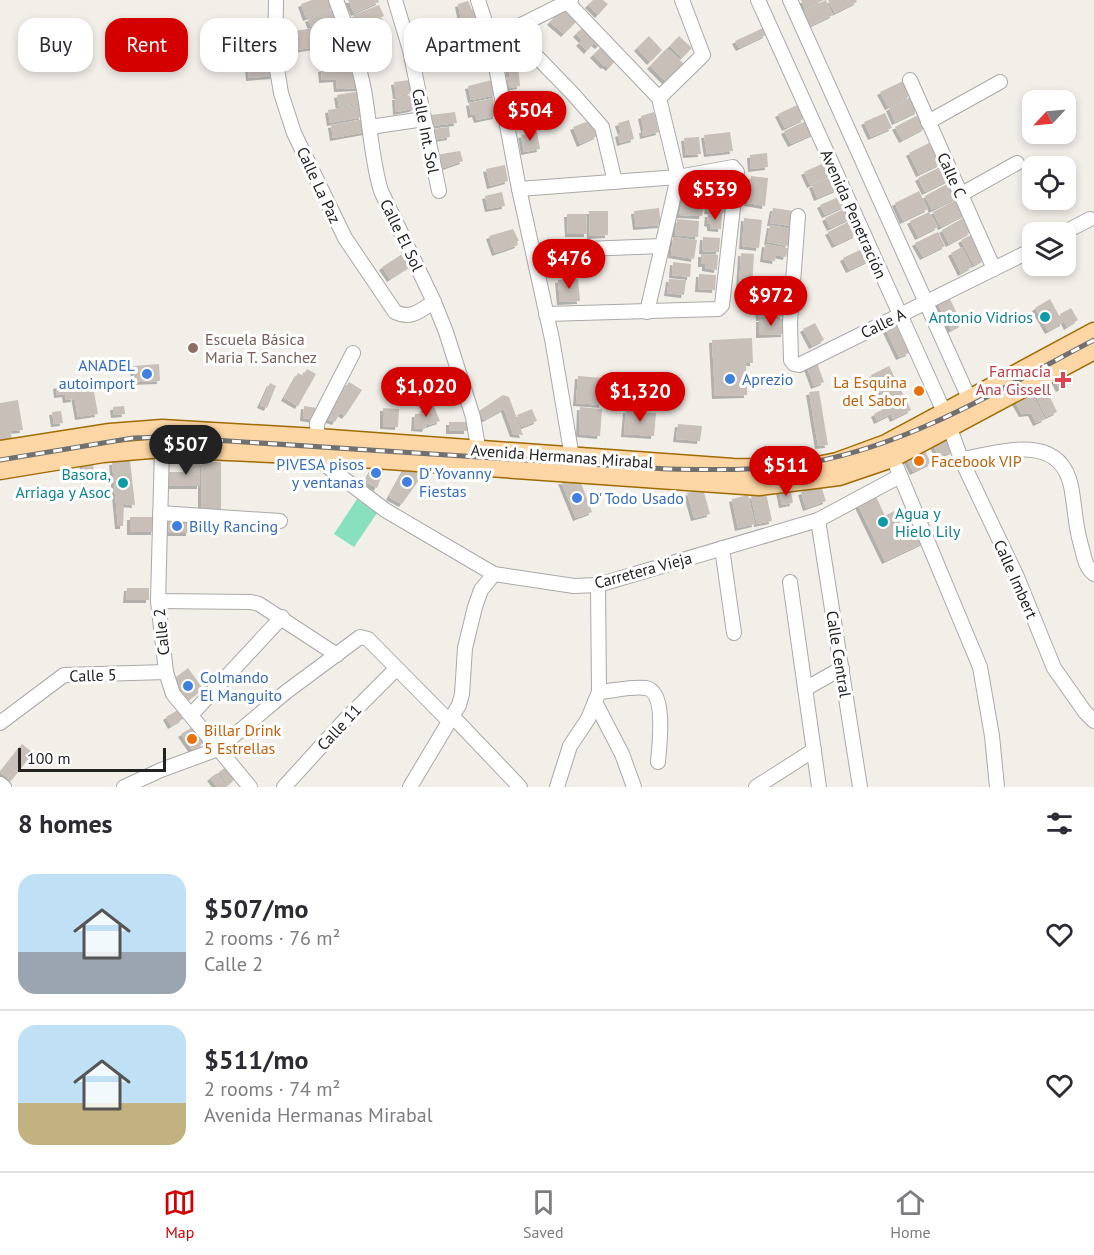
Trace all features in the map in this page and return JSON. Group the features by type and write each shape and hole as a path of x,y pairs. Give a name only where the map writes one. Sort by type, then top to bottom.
{"main road":[{"name":"Avenida Hermanas Mirabal","path":"0,450 110,433 162,429 318,446 481,458 759,486 839,476 972,407 1094,333"},
{"name":"Avenida Hermanas Mirabal","path":"972,407 1094,350"},
{"name":"Avenida Hermanas Mirabal","path":"0,470 103,453 162,448 318,446"},
{"name":"Avenida Hermanas Mirabal","path":"481,458 569,456 733,468 803,469 889,451"}],"street":[{"name":"Calle La Paz","path":"276,0 274,57 281,93 294,133 345,238 395,312 404,317 412,315 434,302"},
{"name":"Calle El Sol","path":"336,0 356,58 377,177 384,201 434,302 473,417 481,458"},
{"name":"Calle Int. Sol","path":"395,0 410,50 439,191"},
{"path":"478,0 484,18"},
{"path":"659,98 703,55 682,0"},
{"name":"Avenida Penetración","path":"758,0 947,421"},
{"name":"Avenida Penetración","path":"790,0 972,407"},
{"path":"533,18 569,1 659,98 678,177 647,312"},
{"path":"542,62 602,127 615,182"},
{"path":"497,72 519,189 552,339 569,456"},
{"name":"Calle C","path":"910,80 994,270"},
{"path":"928,122 1000,82"},
{"path":"370,127 424,119"},
{"path":"960,195 1017,163"},
{"path":"519,189 678,177 733,167 737,172 722,305 712,310 546,318"},
{"name":"Calle A","path":"798,216 790,321 791,360 794,364 799,364 1022,255"},
{"path":"1076,226 1090,219"},
{"path":"534,251 662,246"},
{"path":"318,446 317,423 353,353"},
{"name":"Calle Imbert","path":"947,421 961,459 1017,578 1054,668 1084,712 1094,721"},
{"name":"Carretera Vieja","path":"318,446 323,463 385,510 494,574 574,586 598,585 818,520 900,476"},
{"name":"Calle 2","path":"162,448 158,601 166,672 173,694 244,785"},
{"path":"961,459 1023,449 1036,449 1055,458 1067,474 1078,536 1086,564 1094,574"},
{"path":"889,451 980,667 992,736 997,787"},
{"path":"160,513 280,520"},
{"name":"Calle Central","path":"818,520 860,787"},
{"path":"722,548 734,633"},
{"path":"410,787 451,719 462,694 465,648 475,607 481,590 494,574"},
{"path":"790,582 819,787"},
{"path":"557,787 570,746 588,719 597,697 598,585"},
{"path":"158,601 255,603 282,617 337,655"},
{"path":"191,715 282,617"},
{"path":"124,787 161,770 218,749 286,692 360,637 364,637 436,708 457,721 520,787"},
{"path":"805,689 842,668"},
{"name":"Calle 11","path":"284,787 344,721 396,669"},
{"name":"Calle 5","path":"0,723 64,675 166,672"},
{"path":"597,697 645,688 653,693 661,721 658,762"},
{"path":"597,697 634,787"},
{"path":"756,787 814,750"},
{"path":"0,784 3,787"}],"green space":[{"path":"357,499 377,513 354,547 334,534"}],"building":[{"path":"312,0 331,0 334,8 306,18 301,4"},
{"path":"348,0 378,0 379,2 354,13"},
{"path":"593,0 603,0 608,4 598,15 588,5"},
{"path":"801,0 824,0 805,9"},
{"path":"826,0 833,15 808,27 801,12"},
{"path":"828,0 856,0 857,2 835,13"},
{"path":"468,1 472,10 475,9 477,18 461,18 458,4"},
{"path":"379,5 384,16 354,18 353,15"},
{"path":"563,8 577,21 564,34 550,22"},
{"path":"334,9 337,17 334,18 311,18"},
{"path":"584,26 601,43 598,46 594,43 587,51 579,43 582,40 576,34"},
{"path":"310,28 310,48 298,50 298,30"},
{"path":"763,28 766,35 739,48 735,41"},
{"path":"649,36 662,50 650,62 637,48"},
{"path":"679,36 692,48 682,58 670,46"},
{"path":"601,47 617,59 609,68 593,55"},
{"path":"667,48 684,64 666,82 650,66"},
{"path":"248,72 273,72 274,76 249,78"},
{"path":"321,72 357,72 359,77 350,79 359,78 360,88 337,89 336,79 322,80"},
{"path":"509,72 519,72 520,86 510,88 507,77 510,77"},
{"path":"410,80 411,94 396,96 394,82"},
{"path":"492,80 496,95 471,100 468,86"},
{"path":"903,81 910,96 888,107 880,92"},
{"path":"360,91 362,103 339,107 337,95"},
{"path":"415,95 417,106 396,112 395,97"},
{"path":"911,97 918,111 895,122 889,108"},
{"path":"493,98 496,116 477,120 475,114 471,115 469,103"},
{"path":"359,105 362,117 330,123 328,110"},
{"path":"797,105 804,119 785,128 778,114"},
{"path":"455,112 457,123 432,126 431,115"},
{"path":"654,112 659,132 643,136 641,116"},
{"path":"885,113 892,128 871,137 864,122"},
{"path":"918,115 925,128 902,140 895,127"},
{"path":"364,119 366,132 333,138 331,125"},
{"path":"591,120 597,136 580,144 573,127"},
{"path":"629,120 634,139 620,143 618,134 621,133 618,123"},
{"path":"808,120 815,133 791,144 784,131"},
{"path":"449,127 450,137 433,140 431,129"},
{"path":"537,132 540,149 524,152 521,135"},
{"path":"730,132 733,151 707,154 704,135"},
{"path":"699,137 701,154 686,155 684,138"},
{"path":"929,143 940,164 919,174 909,153"},
{"path":"460,151 463,161 440,169 435,155"},
{"path":"767,153 768,167 751,169 750,155"},
{"path":"826,162 832,174 810,185 804,172"},
{"path":"505,165 508,181 490,186 486,169"},
{"path":"942,166 949,180 925,192 918,178"},
{"path":"732,170 729,193 709,190 712,172"},
{"path":"751,176 768,178 765,206 747,203"},
{"path":"832,176 838,189 817,198 812,185"},
{"path":"949,183 957,198 932,210 925,196"},
{"path":"919,191 928,209 903,221 895,203"},
{"path":"502,192 505,206 488,209 485,196"},
{"path":"710,192 727,195 725,213 707,211"},
{"path":"684,195 705,199 702,216 679,215"},
{"path":"841,196 845,206 825,215 820,205"},
{"path":"958,199 966,214 941,227 933,212"},
{"path":"659,208 661,225 636,227 634,211"},
{"path":"773,208 794,211 792,226 770,223"},
{"path":"846,208 851,218 830,228 825,218"},
{"path":"589,211 608,211 608,235 590,236"},
{"path":"929,212 938,227 918,237 910,221"},
{"path":"567,214 586,214 587,234 568,234"},
{"path":"708,214 722,215 721,229 710,228 710,224 707,223"},
{"path":"744,218 762,220 759,248 742,246"},
{"path":"963,218 971,232 949,244 942,230"},
{"path":"677,219 699,221 698,237 675,235"},
{"path":"850,221 856,235 835,245 828,232"},
{"path":"770,225 791,229 788,246 767,242"},
{"path":"513,229 519,241 517,241 518,245 495,253 489,236"},
{"path":"938,232 945,246 923,257 915,243"},
{"path":"973,234 985,259 974,265 961,240"},
{"path":"673,237 697,240 694,259 671,255"},
{"path":"703,237 720,238 719,252 702,251"},
{"path":"765,244 788,248 786,257 776,255 775,261 763,259"},
{"path":"962,247 972,267 961,273 951,253"},
{"path":"864,248 870,260 849,270 843,258"},
{"path":"404,253 412,265 390,279 382,267"},
{"path":"741,253 754,254 752,288 739,287"},
{"path":"701,254 718,255 717,270 705,268 705,264 701,264"},
{"path":"673,262 691,264 690,277 672,275"},
{"path":"699,274 716,275 715,290 698,289"},
{"path":"578,279 580,301 560,302 558,280"},
{"path":"669,279 686,280 684,295 667,293"},
{"path":"949,297 962,324 951,330 937,302"},
{"path":"1050,299 1063,323 1048,331 1035,308"},
{"path":"782,301 783,316 759,318 758,303"},
{"path":"1071,308 1078,320 1067,327 1060,314"},
{"path":"759,319 783,319 784,334 759,335"},
{"path":"815,323 824,340 812,346 803,329"},
{"path":"896,325 909,353 899,357 886,330"},
{"name":"Aprezio","path":"752,338 753,363 746,363 747,395 715,396 712,340"},
{"path":"817,363 824,382 814,386 807,367"},
{"name":"ANADEL autoimport","path":"159,364 160,381 134,382 133,366"},
{"path":"889,366 911,410 893,419 891,414 877,421 874,414 887,407 871,375"},
{"path":"307,369 316,374 298,406 284,398 298,373 303,376"},
{"path":"1063,374 1068,384 1059,389 1054,379"},
{"path":"578,376 604,378 602,405 576,403"},
{"path":"349,382 362,390 345,416 340,413 335,422 326,419"},
{"path":"71,383 74,399 66,400 65,394 57,395 56,386"},
{"path":"270,383 276,386 267,408 260,405"},
{"path":"1044,384 1057,412 1046,417 1033,390"},
{"path":"93,386 98,414 78,417 73,389"},
{"path":"819,391 828,445 818,446 809,392"},
{"path":"1031,391 1045,419 1036,423 1031,413 1022,414 1014,400"},
{"path":"503,395 509,397 523,435 513,434 504,409 484,420 479,411"},
{"path":"18,400 23,430 11,431 12,444 62,435 66,457 0,468 0,403"},
{"path":"433,404 440,421 429,425 428,421 425,429 414,428 415,414 425,413 423,408"},
{"path":"124,406 125,414 114,415 113,407"},
{"path":"304,406 317,408 315,420 303,418"},
{"path":"580,407 602,409 600,436 579,434"},
{"path":"383,408 399,409 398,427 383,426"},
{"path":"532,409 537,421 522,427 517,415"},
{"path":"626,410 656,413 654,436 624,434"},
{"path":"61,411 63,423 54,424 52,412"},
{"path":"449,422 467,422 467,431 449,431"},
{"path":"678,424 702,426 700,441 676,439"},
{"path":"946,436 953,451 939,457 932,443"},
{"name":"Facebook VIP","path":"924,449 931,463 913,472 907,460"},
{"path":"92,460 95,476 85,477 82,462"},
{"name":"Basora, Arriaga y Asoc","path":"130,460 135,505 124,504 123,526 118,526 112,462"},
{"path":"186,461 200,462 200,486 168,486 168,472 186,472"},
{"path":"201,462 221,462 221,509 201,509"},
{"name":"PIVESA pisos y ventanas","path":"375,463 386,464 377,488 365,482"},
{"name":"D' Yovanny Fiestas","path":"406,466 428,467 402,504 389,497"},
{"name":"D' Todo Usado","path":"561,481 581,483 592,512 576,518"},
{"path":"821,486 826,501 806,508 801,492"},
{"path":"790,488 793,503 782,505 779,490"},
{"path":"703,489 710,514 694,518 687,493"},
{"name":"Agua y Hielo Lily","path":"874,492 885,516 894,511 905,534 918,528 925,542 885,561 856,501"},
{"path":"766,493 772,521 757,524 751,496"},
{"path":"748,495 755,524 738,528 732,499"},
{"path":"130,517 154,517 154,532 130,532"},
{"name":"Billy Rancing","path":"164,519 189,519 189,533 164,533"},
{"path":"127,588 149,588 149,600 126,600"},
{"name":"Colmando El Manguito","path":"188,668 203,689 185,700 172,684 172,680"},
{"path":"178,710 183,719 171,726 166,717"},
{"name":"Billar Drink 5 Estrellas","path":"193,727 204,743 192,750 181,734"},
{"path":"22,744 33,753 11,781 0,772"},
{"path":"226,767 235,779 228,785 219,772"},
{"path":"217,773 226,787 217,787 210,778"}],"railway":[{"path":"0,460 133,438 166,437 667,469 722,470 776,467 813,462 887,442 958,412 1094,340"}],"place":[{"name":"Antonio Vidrios","path":"1045,317"},
{"name":"Escuela Básica Maria T. Sanchez","path":"193,348"},
{"name":"ANADEL autoimport","path":"147,374"},
{"name":"Aprezio","path":"730,379"},
{"name":"Farmacia Ana Gissell","path":"1063,380"},
{"name":"La Esquina del Sabor","path":"919,391"},
{"name":"Facebook VIP","path":"919,461"},
{"name":"PIVESA pisos y ventanas","path":"376,473"},
{"name":"D' Yovanny Fiestas","path":"407,482"},
{"name":"Basora, Arriaga y Asoc","path":"123,483"},
{"name":"D' Todo Usado","path":"577,498"},
{"name":"Agua y Hielo Lily","path":"883,522"},
{"name":"Billy Rancing","path":"177,526"},
{"name":"Colmando El Manguito","path":"188,686"},
{"name":"Billar Drink 5 Estrellas","path":"192,739"}]}
